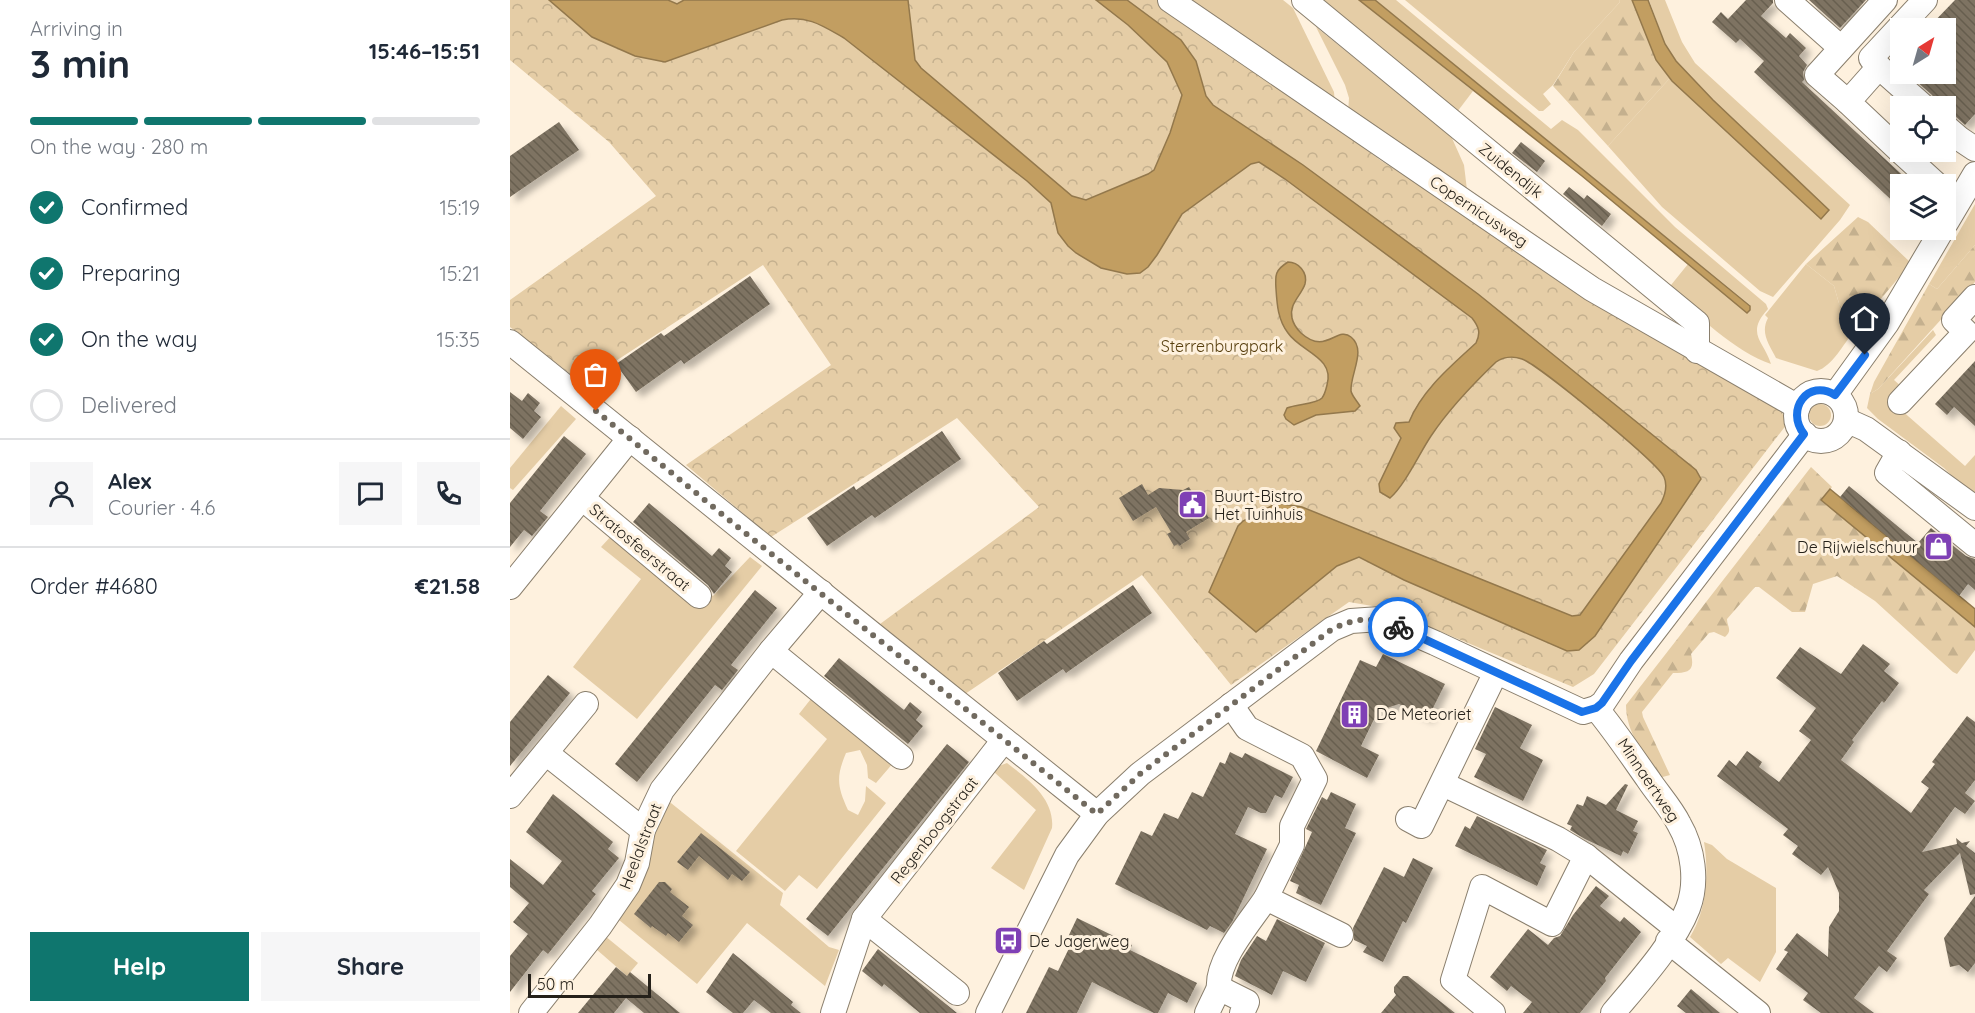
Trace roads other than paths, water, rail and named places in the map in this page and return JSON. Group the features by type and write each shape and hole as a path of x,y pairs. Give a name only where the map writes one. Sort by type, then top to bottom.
{"street":[{"name":"Copernicusweg","path":"1170,0 1593,289 1697,351 1798,407"},
{"name":"Zuidendijk","path":"1304,0 1697,323 1697,351"},
{"path":"1787,0 1841,48"},
{"path":"1885,0 1817,75 1890,141"},
{"path":"1912,96 1871,58 1925,0"},
{"path":"1848,102 1879,66"},
{"path":"1956,135 1975,149"},
{"path":"1913,162 1925,174"},
{"path":"1956,188 1975,174"},
{"path":"1835,395 1887,322 1936,240"},
{"path":"1900,402 1971,336 1954,320 1975,297"},
{"path":"510,342 1097,814"},
{"path":"1821,391 1835,395 1843,404 1846,420 1841,430 1828,440 1816,440 1804,434 1797,421 1798,407 1803,399 1811,393 1821,391"},
{"path":"1846,420 1866,429 1975,508"},
{"path":"988,1013 1067,855 1097,814 1140,774 1332,629 1351,621 1380,620 1435,643 1582,712 1596,708 1804,434"},
{"name":"Stratosfeerstraat","path":"510,587 630,438"},
{"path":"1899,452 1887,473 1975,545"},
{"name":"Stratosfeerstraat","path":"582,498 699,596"},
{"name":"Heelalstraat","path":"531,1013 600,926 628,885 637,862 644,830 662,790 820,592"},
{"path":"771,651 901,758"},
{"path":"1408,819 1421,826 1496,672"},
{"path":"510,796 586,704"},
{"path":"1207,1013 1219,980 1245,925 1252,920 1266,898 1292,845 1292,826 1315,779 1302,756 1247,728 1232,705"},
{"name":"Minnaertweg","path":"1596,708 1617,734 1680,825 1692,858 1693,884 1688,907 1673,935 1613,1013"},
{"name":"Regenboogstraat","path":"833,1013 864,919 1004,741"},
{"path":"546,753 644,830"},
{"path":"1443,784 1558,839 1586,856 1758,1013"},
{"path":"1493,1013 1453,980 1482,886 1552,924 1586,856"},
{"path":"1266,898 1341,934"},
{"path":"864,919 957,993"},
{"path":"1219,980 1247,1002 1242,1013"}],"place":[{"name":"Buurt-Bistro Het Tuinhuis","path":"1193,505"},
{"name":"De Rijwielschuur","path":"1939,547"},
{"name":"De Meteoriet","path":"1355,714"},
{"name":"De Jagerweg","path":"1008,941"}],"park label":[{"name":"Sterrenburgpark","path":"1222,346"}]}
